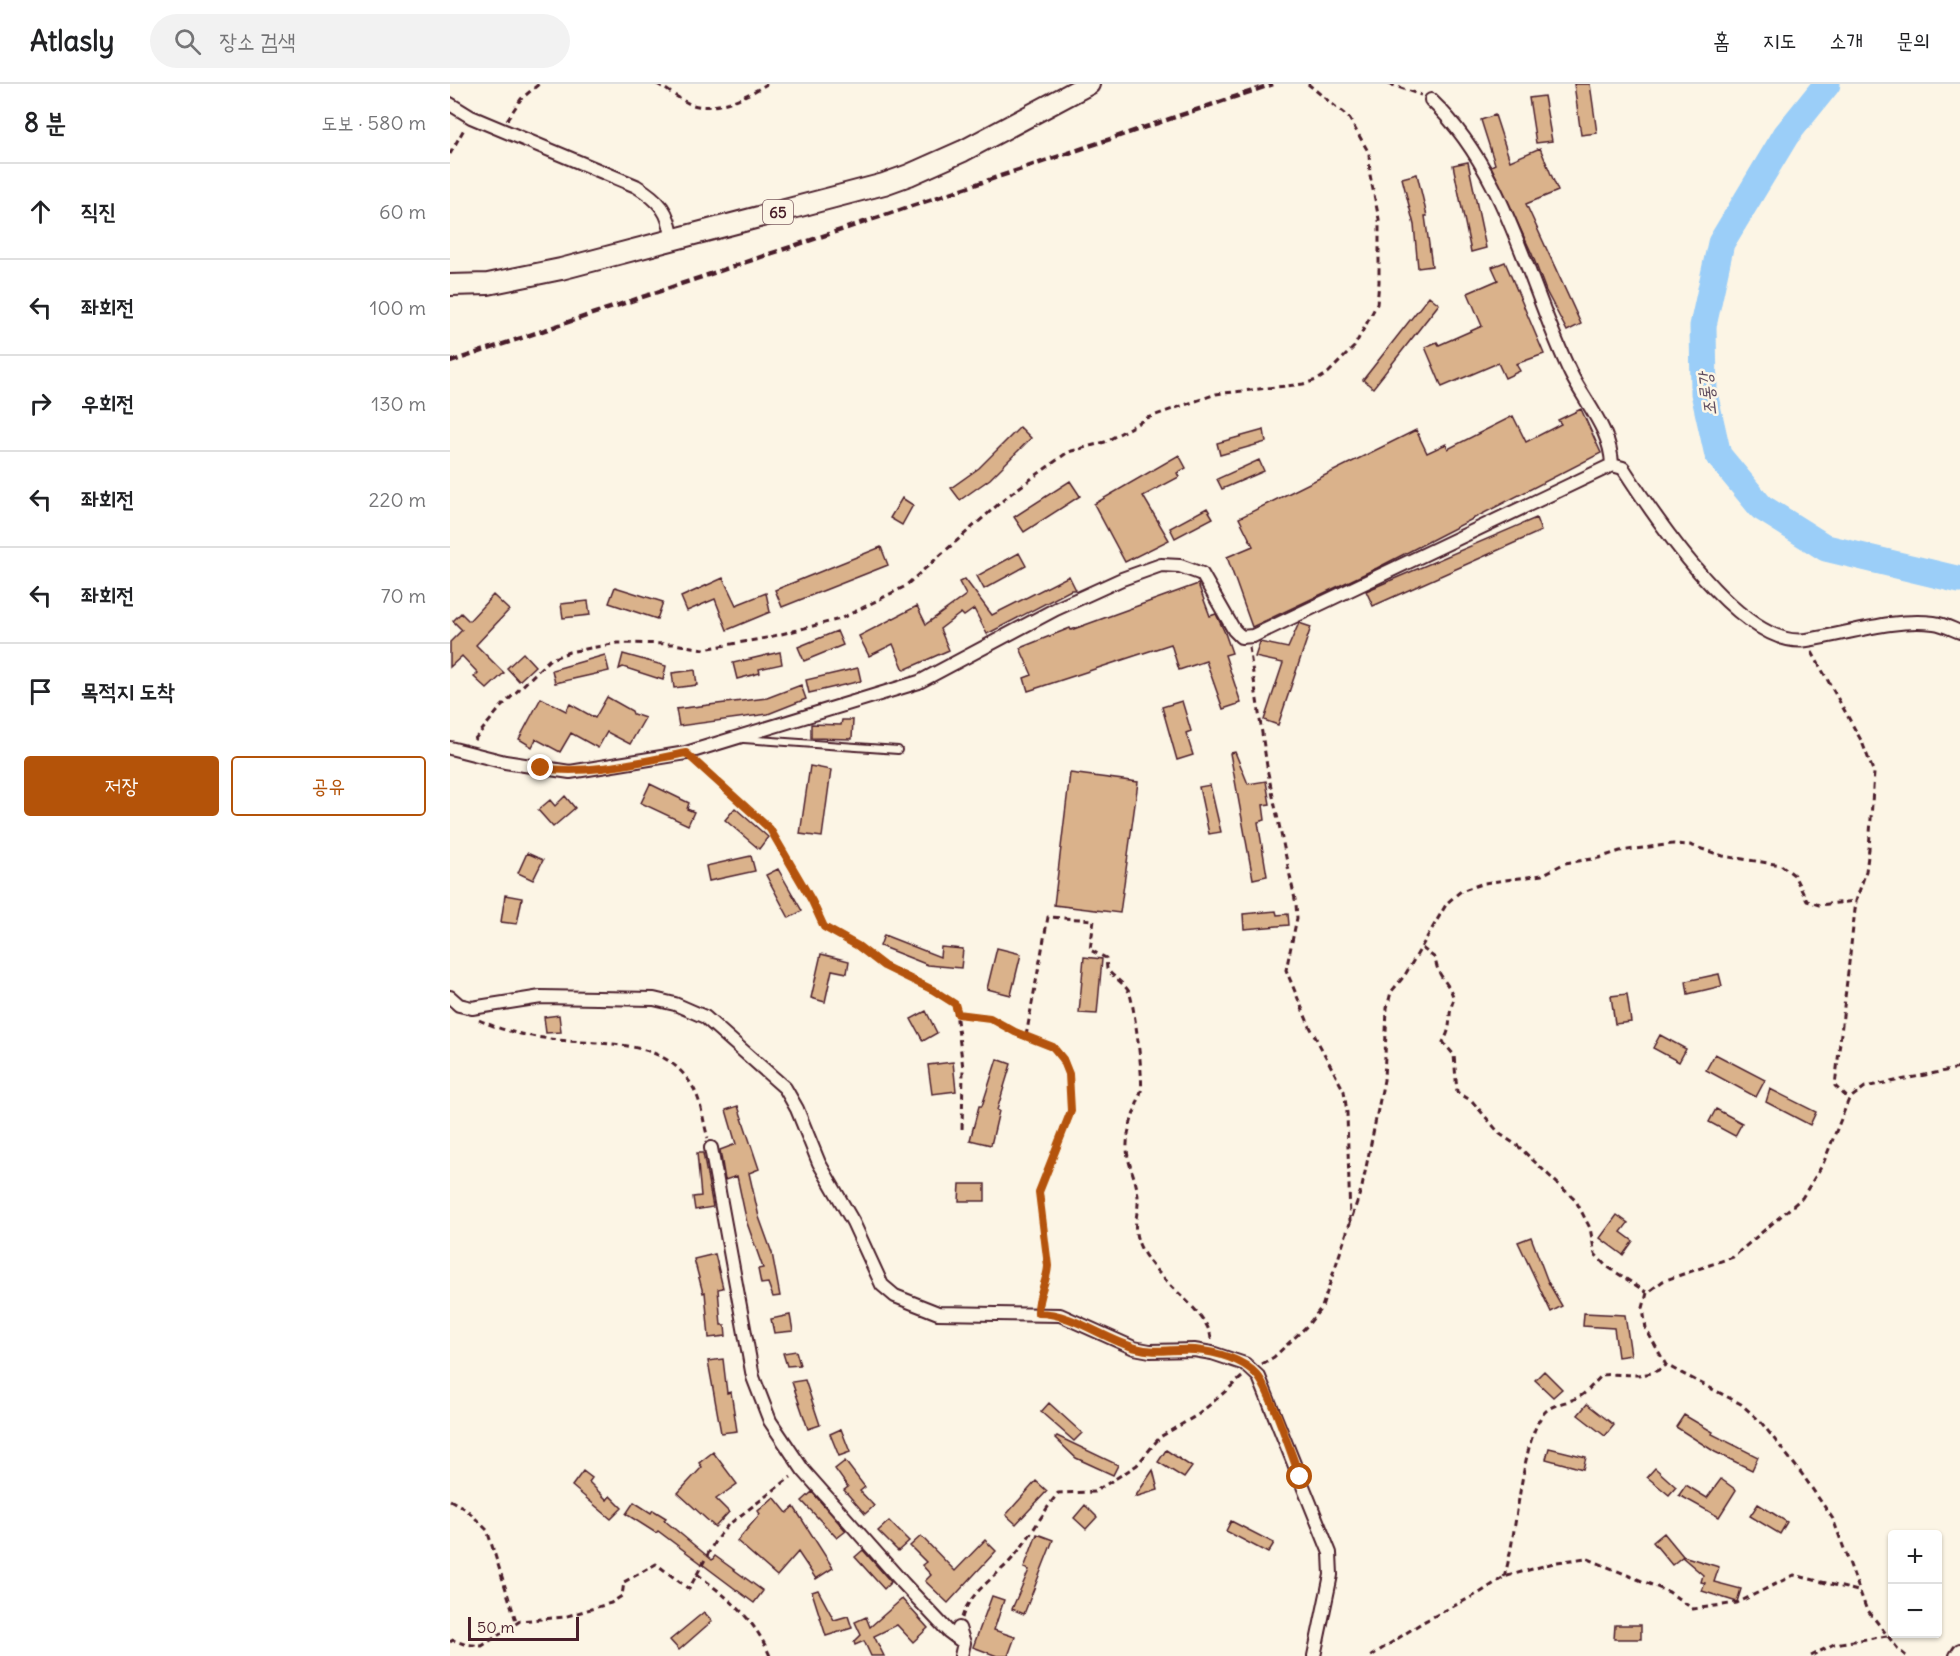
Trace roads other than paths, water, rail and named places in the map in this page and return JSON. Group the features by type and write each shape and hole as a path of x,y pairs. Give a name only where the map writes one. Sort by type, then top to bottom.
{"main road":[{"name":"65","path":"450,285 488,284 507,280 860,191 909,176 963,151 1089,84"}],"street":[{"path":"1431,99 1452,120 1492,184 1572,376 1608,438 1612,465"},
{"path":"450,104 471,117 636,186 654,197 670,221 672,239"},
{"path":"450,748 505,762 570,772 686,753 919,682 1056,609 1122,579 1161,565 1180,566 1202,574 1234,630 1241,637 1248,637 1336,598 1612,465 1623,468 1690,562 1721,597 1760,627 1787,640 1804,641 1902,623 1935,623 1960,632"},
{"path":"454,1001 472,1008 541,996 625,997 675,1004 705,1017 785,1088 797,1109 819,1163 853,1222 885,1289 914,1305 938,1313 1060,1315 1142,1350 1212,1353 1245,1364 1259,1377 1330,1553 1331,1575 1314,1656"},
{"path":"711,1148 753,1377 770,1421 803,1470 948,1632 963,1643"},
{"path":"959,1628 963,1643 961,1656"},
{"path":"1956,1656 1960,1650"}],"lane":[{"path":"737,739 898,750"}],"waterway":[{"name":"조롱강","path":"1827,84 1786,135 1721,243 1703,326 1704,393 1718,455 1761,507 1826,548 1960,580"}],"railway":[{"path":"450,362 1273,84"}]}
